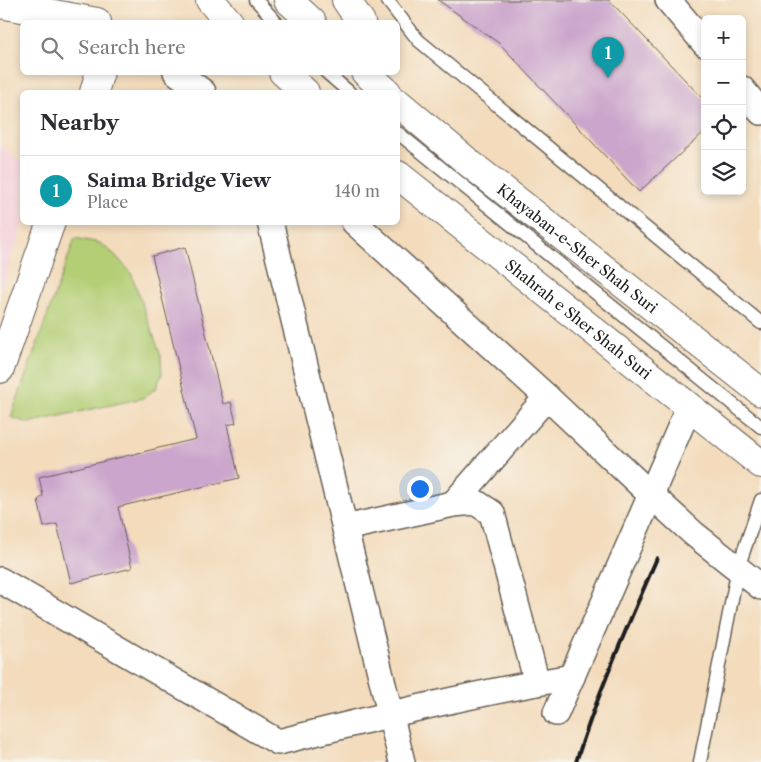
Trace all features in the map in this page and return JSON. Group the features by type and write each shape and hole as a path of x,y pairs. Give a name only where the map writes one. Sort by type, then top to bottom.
{"main road":[{"path":"210,0 228,20"},
{"path":"288,0 310,20"},
{"path":"346,0 360,20"},
{"path":"0,4 87,20"},
{"path":"95,90 99,75"},
{"path":"285,75 303,90"},
{"name":"Khayaban-e-Sher Shah Suri","path":"369,75 386,90"},
{"path":"388,75 393,90"},
{"name":"Khayaban-e-Sher Shah Suri","path":"400,102 469,163 761,392"},
{"name":"Shahrah e Sher Shah Suri","path":"400,176 414,189 761,464"},
{"path":"0,369 50,225"}],"street":[{"path":"668,0 701,39"},
{"path":"180,75 200,90"},
{"path":"746,94 761,112"},
{"path":"271,225 402,762"},
{"path":"357,225 547,397 650,495 694,534 761,586"},
{"path":"453,504 547,397"},
{"path":"556,713 689,407"},
{"path":"345,528 453,504 475,502 492,513 537,683"},
{"path":"0,580 281,752 390,714 572,677"}],"lane":[{"path":"256,0 274,20"},
{"path":"387,0 418,40 761,323"},
{"path":"329,75 347,90"},
{"path":"400,135 761,427"},
{"path":"700,762 738,568 761,500"}],"shaded area":[{"path":"0,144 20,161 20,225 22,225 0,292"}],"green space":[{"path":"75,238 100,243 114,254 131,273 161,356 162,374 156,388 143,398 28,423 11,417"}],"building":[{"path":"438,0 609,0 701,97 701,135 639,192 500,44"},
{"path":"185,247 223,404 231,402 236,423 227,425 239,478 118,507 132,568 71,583 57,524 44,527 38,500 43,496 39,477 196,439 152,256"}],"railway":[{"path":"576,762 604,684 657,558"}],"place":[{"name":"Saima Bridge View","path":"608,78"}]}
